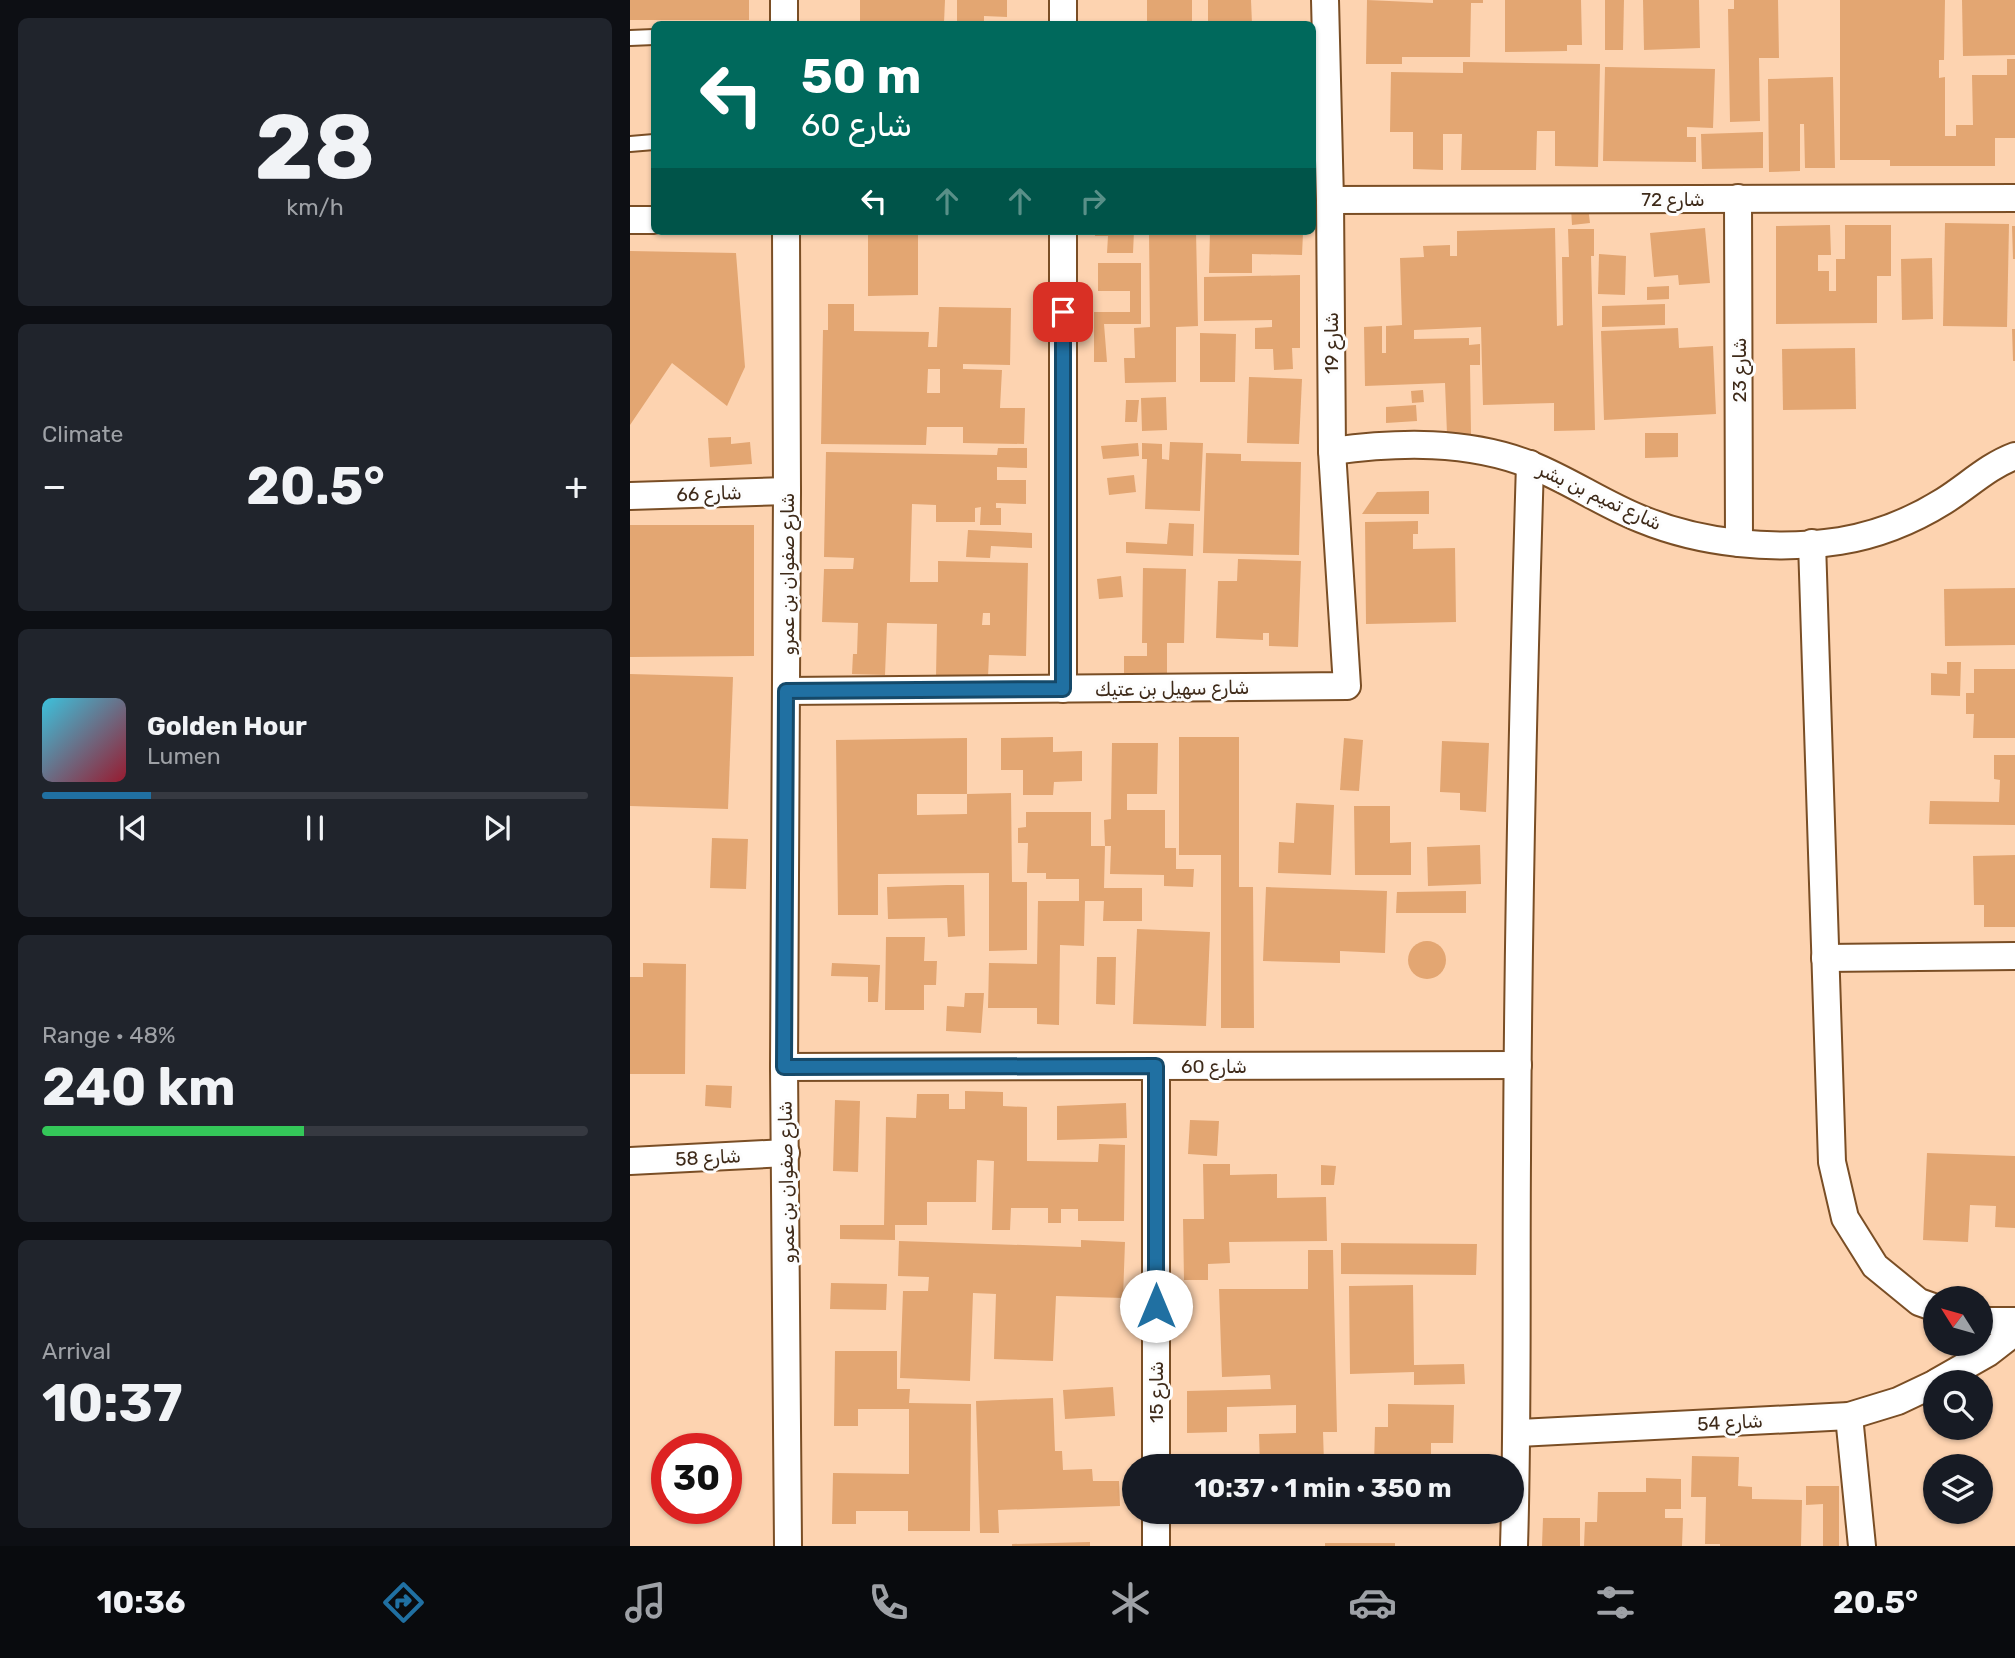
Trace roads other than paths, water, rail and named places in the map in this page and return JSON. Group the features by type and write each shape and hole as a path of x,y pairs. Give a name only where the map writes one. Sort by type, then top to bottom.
{"street":[{"path":"784,0 784,21"},
{"path":"1063,0 1063,21"},
{"name":"شارع 19","path":"1325,0 1332,451 1347,686"},
{"name":"شارع 23","path":"1738,198 1739,543"},
{"name":"شارع 72","path":"1330,200 2015,198"},
{"path":"630,220 651,220"},
{"name":"شارع صفوان بن عمرو","path":"786,235 784,1067 788,1546"},
{"path":"1063,235 1063,689"},
{"name":"شارع تميم بن بشر","path":"1332,451 1372,445 1413,444 1454,447 1493,454 1530,464 1642,519 1683,533 1739,543 1769,545 1812,544 1854,538 1894,527 1945,501 1986,470 2015,456"},
{"path":"1514,1546 1518,1433 1518,1065 1523,684 1530,464"},
{"name":"شارع 66","path":"630,496 787,491"},
{"path":"1812,544 1832,1162 1845,1218 1875,1266 1923,1303"},
{"name":"شارع سهيل بن عتيك","path":"786,691 1347,686"},
{"path":"1825,958 2015,956"},
{"name":"شارع 60","path":"784,1067 1518,1065"},
{"name":"شارع 15","path":"1156,1066 1156,1454"},
{"name":"شارع 58","path":"630,1161 786,1153"},
{"path":"1993,1321 2015,1321"},
{"name":"شارع 54","path":"1959,1370 1989,1353 2015,1332"},
{"name":"شارع 54","path":"1518,1433 1849,1416 1898,1401 1923,1389"},
{"path":"1849,1416 1862,1546"},
{"path":"1156,1524 1156,1546"}],"lane":[{"path":"630,38 651,37"},
{"path":"630,144 651,142"}]}
